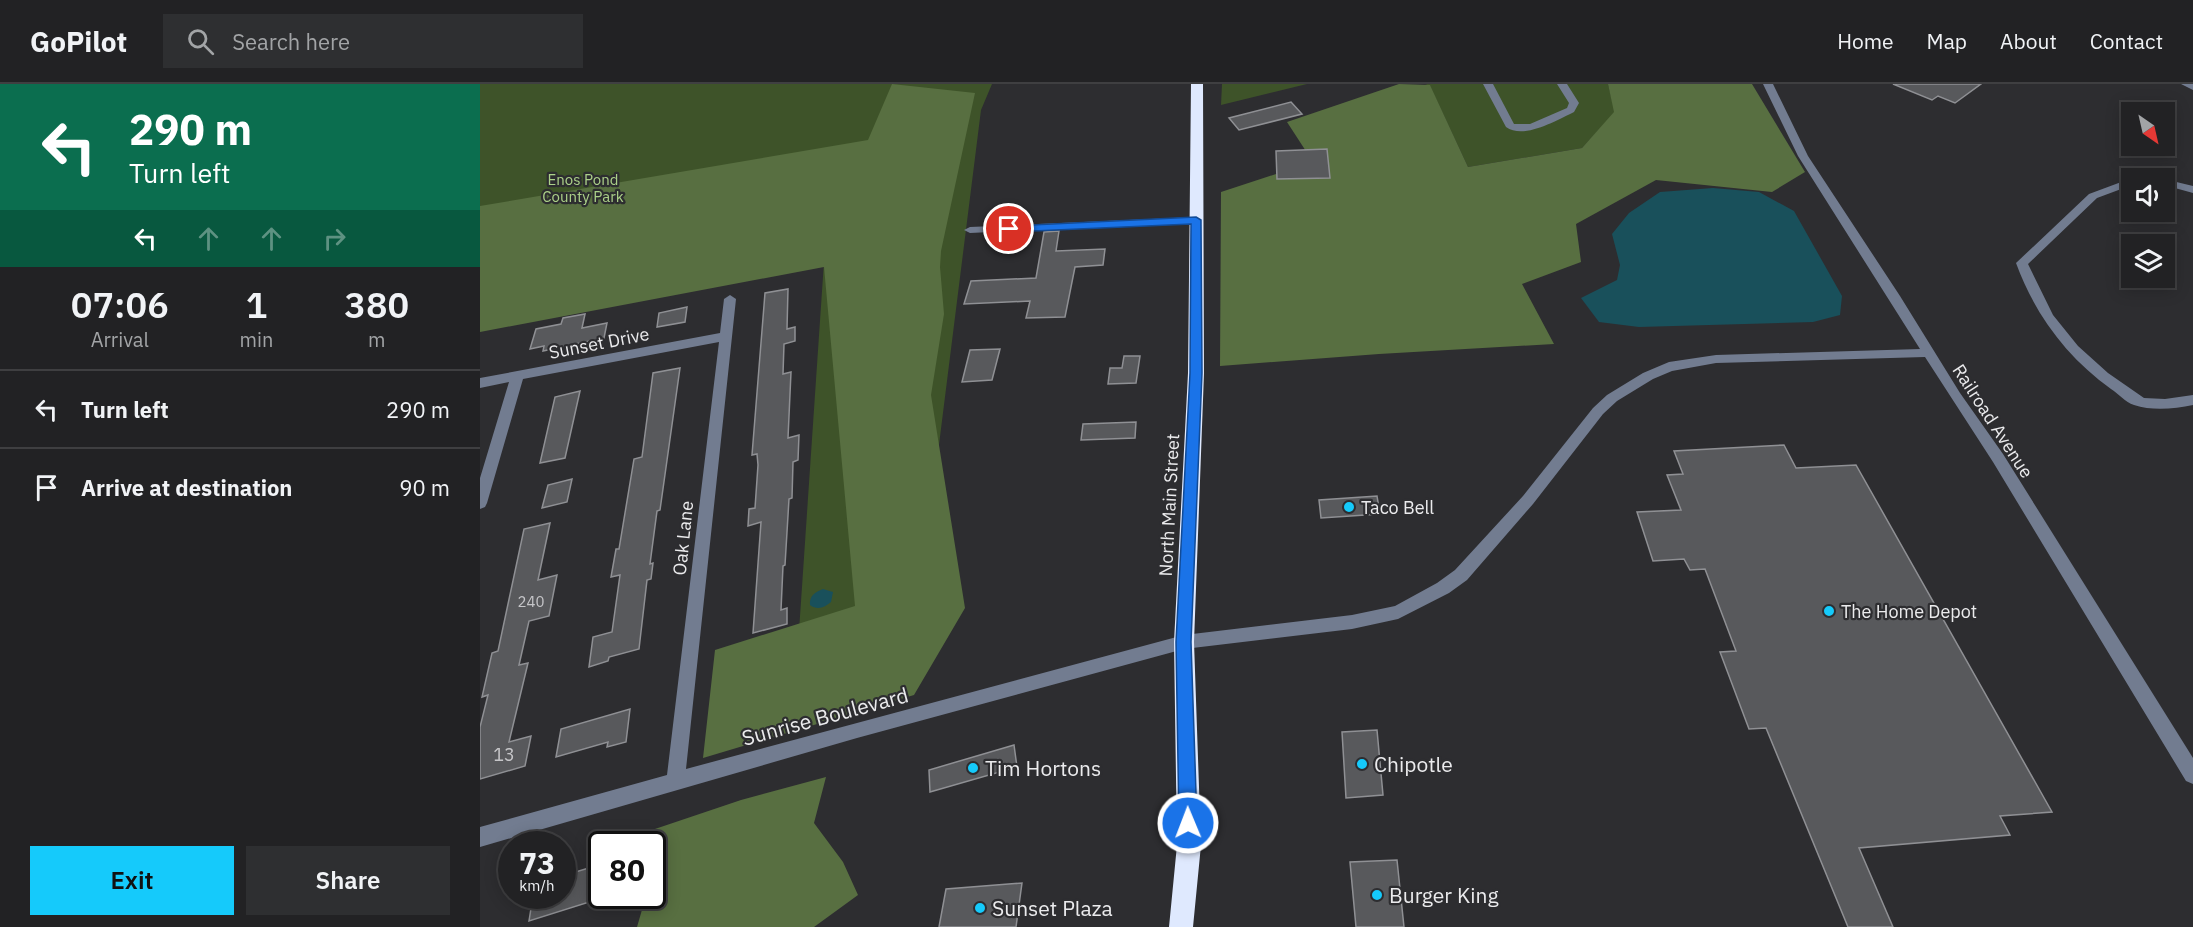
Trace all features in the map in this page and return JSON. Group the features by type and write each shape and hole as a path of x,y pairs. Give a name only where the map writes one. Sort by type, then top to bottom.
{"highway":[{"name":"North Main Street","path":"1181,927 1189,845 1184,642 1196,373 1197,84"}],"street":[{"path":"1488,84 1511,128 1531,127 1571,110 1574,103 1562,84"},
{"name":"Railroad Avenue","path":"1768,84 1803,156 1894,296 1928,353 1998,458 2193,775"},
{"path":"2186,84 2193,87"},
{"path":"2175,183 2193,190"},
{"path":"2121,185 2093,195 2022,263 2029,286 2064,339 2086,364 2103,377 2139,401 2179,404 2193,400"},
{"path":"970,230 1196,220"},
{"name":"Oak Lane","path":"676,781 730,299"},
{"name":"Sunset Drive","path":"480,383 726,336"},
{"name":"Sunrise Boulevard","path":"480,837 1184,642 1352,622 1398,612 1452,581 1477,560 1598,411 1612,398 1638,381 1669,368 1707,360 1928,353"},
{"path":"480,503 517,377"}],"green space":[{"name":"Enos Pond County Park","path":"480,84 992,84 981,110 918,612 799,631 825,247 480,313"},
{"name":"Enos Pond County Park","path":"892,84 975,93 941,251 944,314 931,395 965,608 914,695 703,758 715,650 855,606 824,267 480,332 480,206 868,140"},
{"path":"1222,84 1307,84 1221,105"},
{"path":"1399,84 1430,85 1468,167 1582,148 1614,112 1608,84 1752,84 1805,172 1772,192 1656,180 1576,224 1581,262 1522,284 1554,344 1220,366 1221,192 1313,162 1287,122"},
{"path":"1425,84 1608,84 1615,112 1582,148 1468,167 1430,86"},
{"path":"826,777 814,823 843,862 858,895 814,927 637,927 642,909 666,909 666,831 649,831 741,800"}],"water":[{"path":"1713,188 1759,192 1794,211 1842,296 1840,315 1813,322 1639,327 1599,322 1581,298 1617,280 1620,265 1612,234 1629,213 1660,192"},
{"path":"823,589 833,592 831,602 821,608 810,605 813,595"}],"building":[{"path":"1893,84 1981,84 1955,103 1938,96 1932,100"},
{"path":"1291,102 1302,114 1239,130 1229,118"},
{"path":"1327,149 1330,178 1277,179 1276,151"},
{"path":"1059,231 1056,251 1105,249 1103,265 1075,267 1065,317 1026,318 1030,301 964,304 971,281 1036,278 1044,232"},
{"path":"788,289 787,329 795,327 795,341 784,344 783,374 791,372 788,438 799,435 798,460 793,462 792,498 789,499 785,565 783,566 781,610 787,608 787,624 753,633 761,522 748,526 749,509 755,508 758,465 757,454 752,455 765,293"},
{"path":"687,307 685,322 657,327 659,313"},
{"path":"585,314 582,328 607,323 604,338 543,351 544,346 530,349 536,329 561,324 563,318"},
{"path":"1000,349 992,380 962,382 970,350"},
{"path":"1124,356 1140,356 1136,383 1108,384 1110,368 1122,368"},
{"path":"680,368 660,510 657,511 650,564 653,563 651,579 647,580 639,649 609,657 608,661 589,667 593,637 612,632 620,575 611,577 616,549 619,549 634,459 642,457 653,373"},
{"path":"580,391 565,458 540,463 555,397"},
{"path":"1136,422 1135,438 1081,440 1083,424"},
{"name":"The Home Depot","path":"1784,445 1796,468 1856,465 2052,812 2000,816 2010,835 1859,848 1893,927 1848,927 1766,728 1749,729 1720,652 1736,651 1705,569 1690,570 1684,559 1653,561 1637,512 1681,510 1667,475 1683,474 1674,451"},
{"path":"572,479 567,502 542,508 548,485"},
{"name":"Taco Bell","path":"1377,496 1380,514 1321,518 1319,500"},
{"path":"550,523 538,580 557,575 549,616 529,621 519,665 528,663 509,742 531,736 525,766 480,779 480,727 488,695 482,697 492,653 498,651 524,529"},
{"path":"630,709 626,742 607,747 608,742 556,757 561,729"},
{"name":"Chipotle","path":"1377,730 1383,795 1346,798 1342,732"},
{"name":"Tim Hortons","path":"1014,745 1017,767 930,792 929,770"},
{"name":"Burger King","path":"1397,860 1404,927 1356,927 1350,862"},
{"path":"588,868 588,902 576,906 576,872"},
{"name":"Sunset Plaza","path":"1022,883 1016,927 939,927 946,889"},
{"path":"531,909 567,909 529,921"}],"place":[{"name":"Taco Bell","path":"1349,507"},
{"name":"The Home Depot","path":"1829,611"},
{"name":"Chipotle","path":"1362,764"},
{"name":"Tim Hortons","path":"973,768"},
{"name":"Burger King","path":"1377,895"},
{"name":"Sunset Plaza","path":"980,908"}],"route":[{"path":"1009,229 1196,220 1196,373 1184,642 1188,823"}]}
